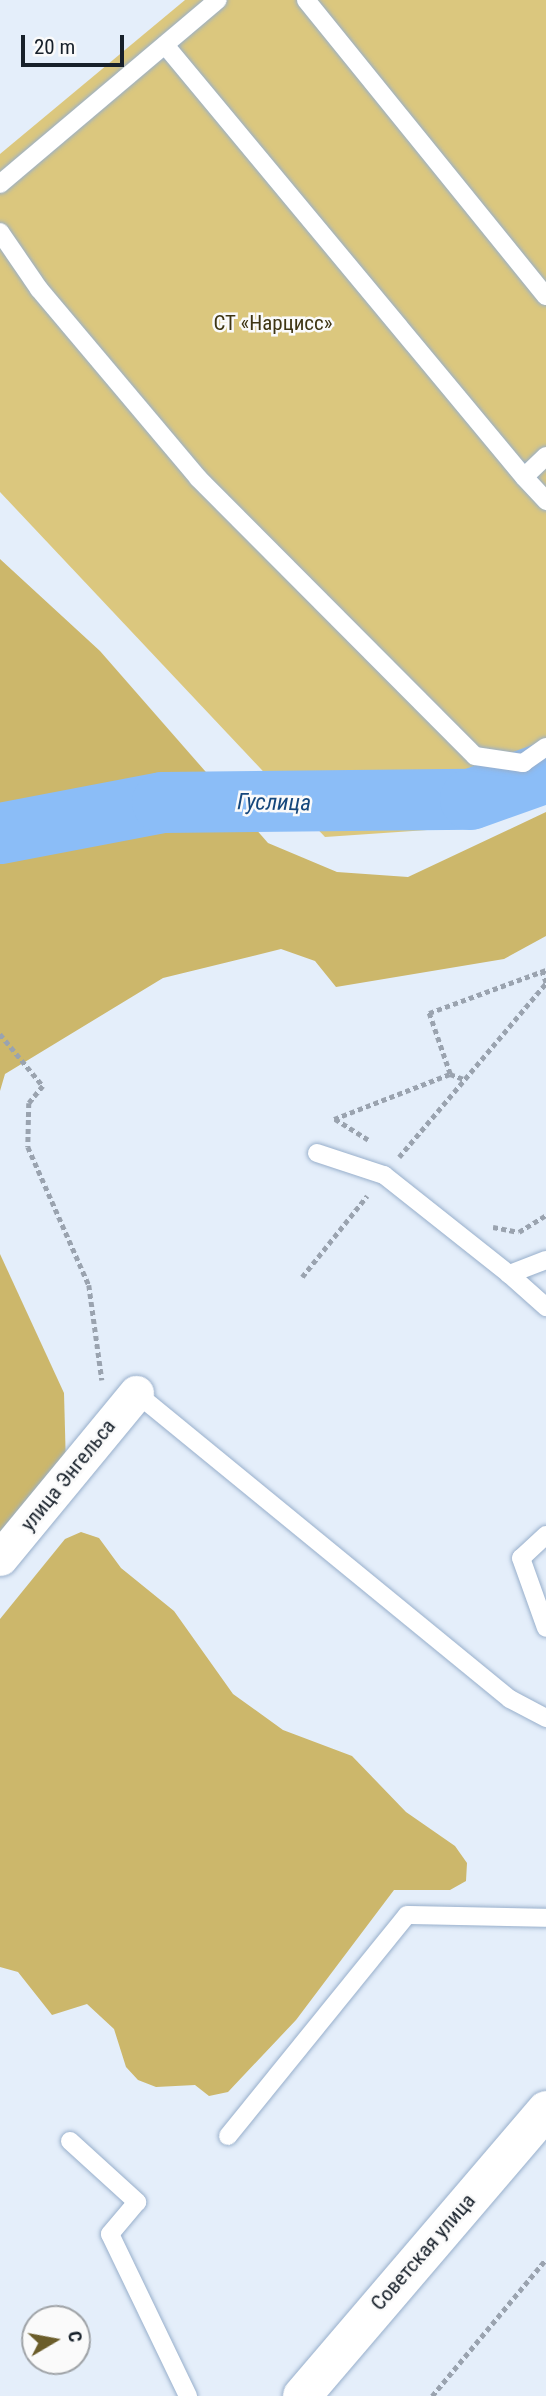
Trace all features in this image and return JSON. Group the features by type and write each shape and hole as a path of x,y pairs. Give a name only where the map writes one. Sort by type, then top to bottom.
{"main road":[{"name":"Советская улица","path":"302,2396 546,2110"}],"street":[{"name":"улица Энгельса","path":"0,1558 136,1393"}],"lane":[{"path":"0,184 218,0"},
{"path":"306,0 546,296"},
{"path":"165,45 546,501"},
{"path":"0,232 39,289 198,478 475,756 523,763 546,747"},
{"path":"524,477 546,456"},
{"path":"317,1153 384,1175 509,1274 546,1307"},
{"path":"509,1274 546,1259"},
{"path":"136,1393 510,1699 546,1718"},
{"path":"546,1535 522,1558 546,1629"},
{"path":"228,2136 407,1915 546,1918"},
{"path":"70,2141 137,2202 110,2234 188,2396"}],"path":[{"path":"302,1277 546,983 544,971 429,1013 450,1074"},
{"path":"0,1034 43,1086 29,1102 28,1147 89,1285 105,1429"},
{"path":"377,1145 334,1119 450,1074 464,1079"},
{"path":"388,1151 409,1165"},
{"path":"483,1219 519,1232 546,1215"},
{"path":"432,2396 546,2259"}],"green space":[{"name":"СТ «Нарцисс»","path":"185,0 546,0 546,792 442,829 325,837 0,492 0,154"}],"shaded area":[{"path":"0,559 100,651 268,843 337,872 408,877 546,812 546,936 504,959 336,987 315,961 281,949 163,978 5,1074 0,1091"},
{"path":"0,1254 64,1393 66,1467 0,1561"},
{"path":"81,1532 99,1538 121,1568 174,1611 233,1694 283,1730 352,1756 406,1812 455,1846 467,1863 466,1881 450,1890 394,1890 296,2020 228,2092 209,2096 195,2085 156,2087 138,2080 126,2067 114,2029 87,2004 52,2015 18,1972 0,1967 0,1619 65,1539"}],"waterway":[{"name":"Гуслица","path":"0,833 162,802 470,799 546,772"}]}
